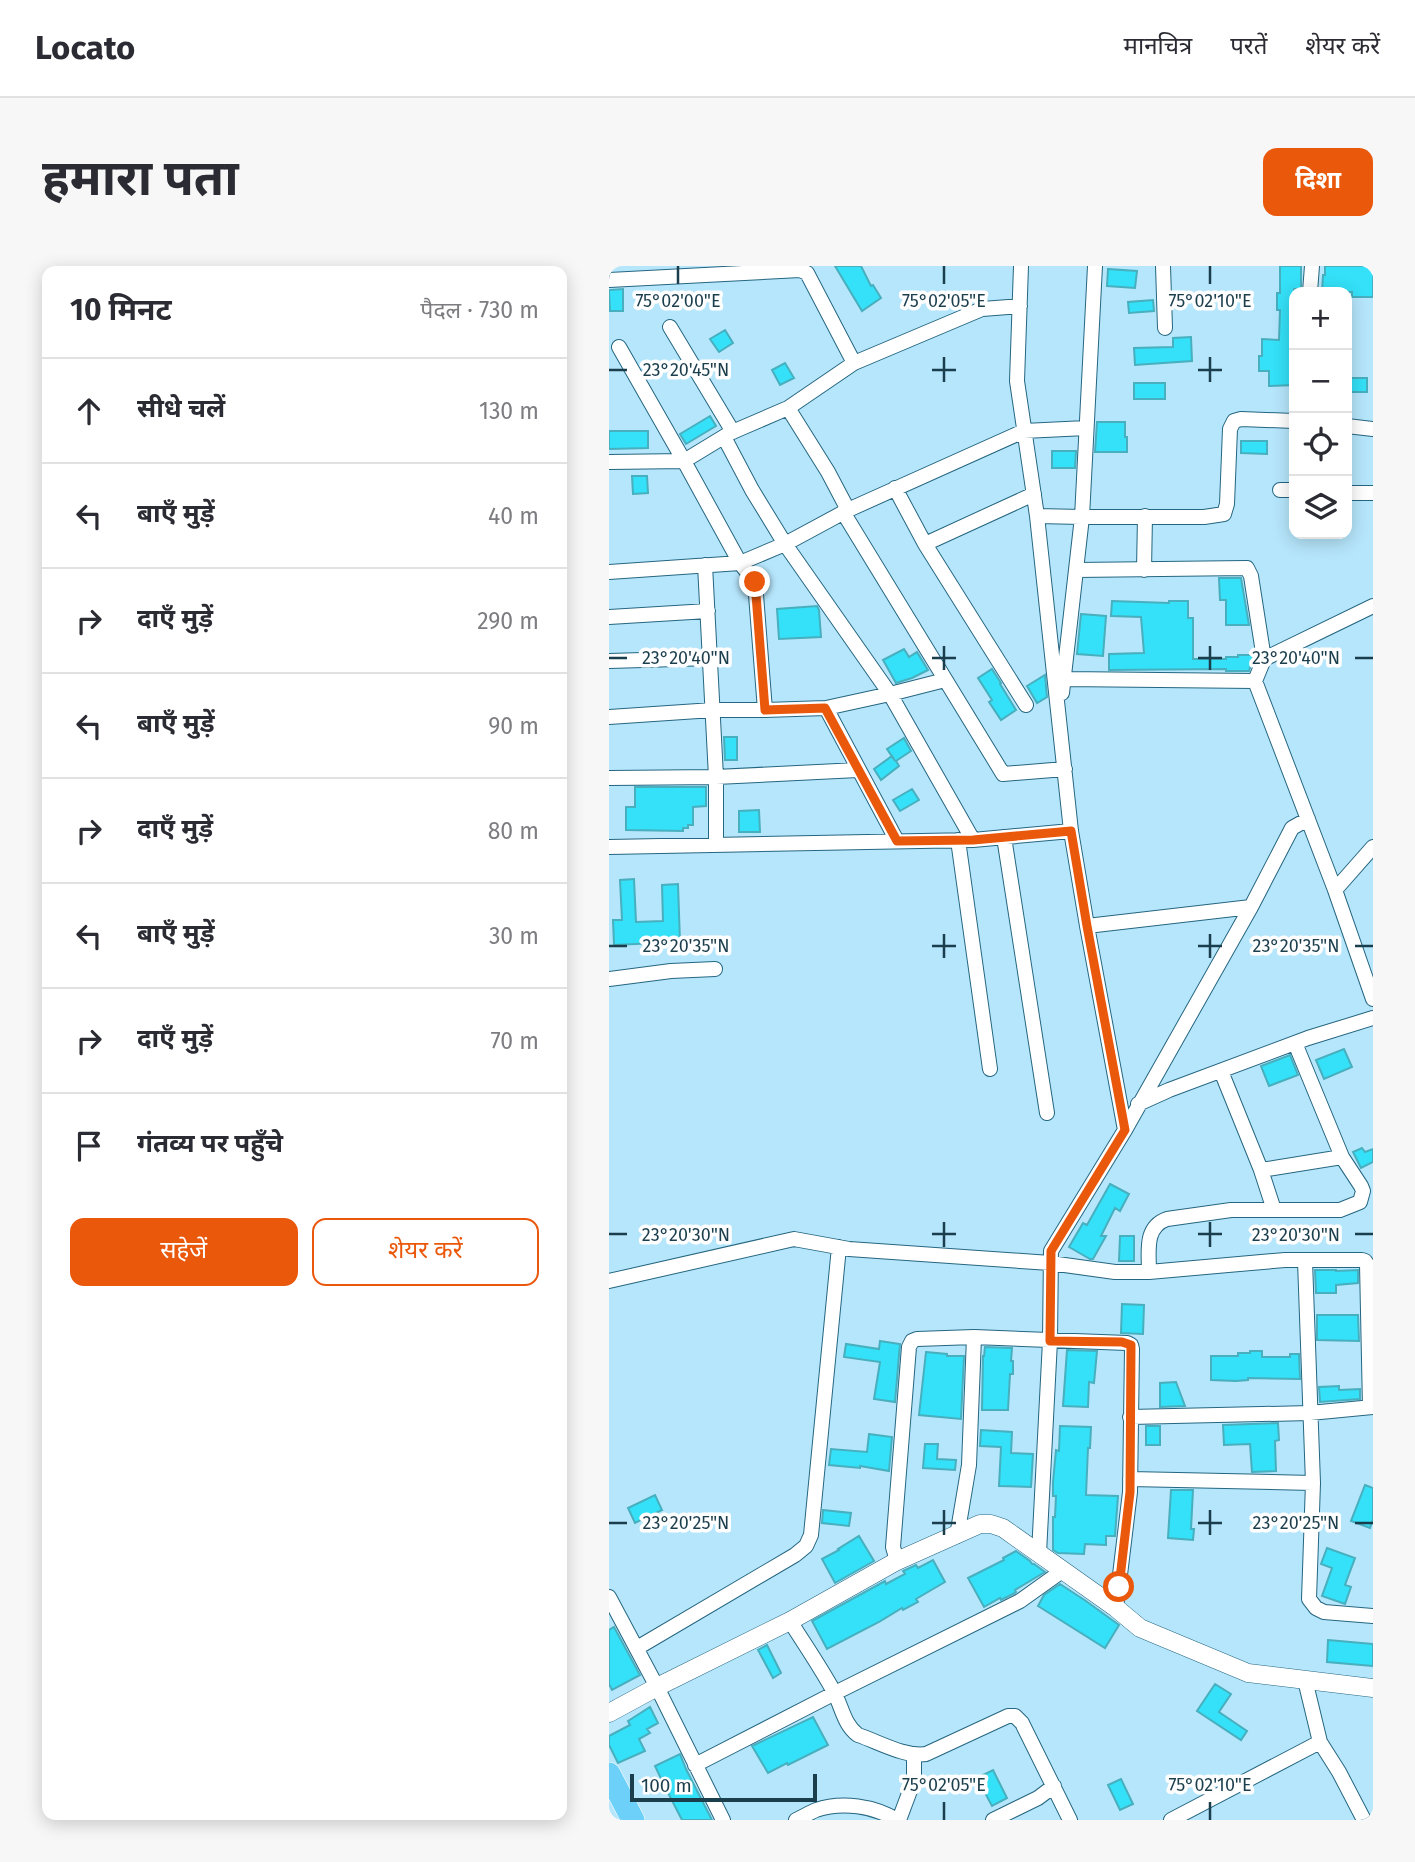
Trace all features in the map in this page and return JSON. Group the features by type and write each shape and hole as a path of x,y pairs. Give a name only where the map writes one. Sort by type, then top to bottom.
{"highway":[{"path":"609,1774 615,1820"},
{"path":"613,1803 633,1820"}],"street":[{"path":"1021,266 1017,381 1037,516 1071,831 1125,1130"},
{"path":"1059,719 1082,517 1095,266"},
{"path":"1163,266 1165,328"},
{"path":"1310,287 1312,266"},
{"path":"609,280 809,269 854,363"},
{"path":"609,462 684,461 728,435 787,408 854,363 982,309 1020,306"},
{"path":"670,327 728,435 752,490 785,544 890,694 966,840 990,1069"},
{"path":"619,347 740,563 755,582 765,710"},
{"path":"787,408 828,471 846,511 1003,774 1065,769"},
{"path":"1037,516 1204,517 1224,514 1227,504 1230,429 1234,421 1289,421"},
{"path":"1352,427 1373,429"},
{"path":"609,572 740,563 785,544 895,488 1024,431 1086,428"},
{"path":"895,488 925,544 1026,705"},
{"path":"1352,493 1373,493"},
{"path":"925,544 1034,494"},
{"path":"1144,570 1145,516"},
{"path":"705,565 712,658 716,845"},
{"path":"1076,570 1247,568 1251,576 1263,659 1255,681 1335,890 1373,999"},
{"path":"1263,659 1373,606"},
{"path":"609,617 708,611"},
{"path":"609,661 712,658"},
{"path":"1064,679 1255,681"},
{"path":"609,717 713,710 825,708 945,680"},
{"path":"825,708 897,841"},
{"path":"609,778 716,777 858,770"},
{"path":"1039,1553 1050,1341 1051,1251 1125,1130 1251,907 1292,828 1308,819"},
{"path":"609,847 966,840 1071,831"},
{"path":"1004,838 1047,1112"},
{"path":"1335,890 1373,847"},
{"path":"1087,926 1251,907"},
{"path":"609,979 671,971 715,970"},
{"path":"1138,1104 1295,1043 1373,1018"},
{"path":"1149,1272 1149,1237 1153,1228 1161,1221 1231,1210 1340,1210 1360,1202 1368,1190 1342,1157 1295,1043"},
{"path":"1221,1071 1261,1170 1274,1210"},
{"path":"1261,1170 1342,1157"},
{"path":"609,1281 794,1239 839,1247 1050,1263 1115,1272 1149,1272 1285,1260 1366,1261 1372,1407 1310,1413 1130,1417"},
{"path":"636,1648 795,1555 809,1541 839,1247"},
{"path":"1305,1261 1313,1483 1309,1599 1311,1604 1324,1612 1373,1616"},
{"path":"957,1536 968,1465 974,1337"},
{"path":"897,1561 893,1547 910,1343 917,1339 974,1337 1122,1342 1131,1345 1131,1479 1116,1608"},
{"path":"1131,1479 1313,1483"},
{"path":"609,1713 790,1621 897,1561 980,1524 1003,1528 1140,1628 1248,1673 1373,1688"},
{"path":"695,1765 1020,1601 1062,1571"},
{"path":"609,1597 723,1820"},
{"path":"790,1621 835,1693 848,1725 858,1735 913,1754 926,1754 1008,1716 1015,1716 1022,1723 1070,1820"},
{"path":"1305,1680 1320,1742 1364,1820"},
{"path":"1171,1820 1188,1816 1320,1742"},
{"path":"796,1820 817,1810 849,1806 877,1810 898,1820 914,1780 913,1754"},
{"path":"993,1820 1038,1798 1054,1786"}],"building":[{"path":"835,266 861,266 871,286 873,285 881,298 862,311"},
{"path":"1280,266 1301,266 1301,287 1289,287 1289,385 1269,386 1269,371 1259,371 1259,356 1262,356 1262,339 1279,340 1280,310 1277,310 1277,293 1280,293"},
{"path":"1325,266 1373,266 1373,297 1352,297 1352,287 1322,287"},
{"path":"1108,269 1137,271 1135,288 1107,286"},
{"path":"623,289 623,311 610,311 609,290"},
{"path":"1153,300 1154,311 1129,313 1128,302"},
{"path":"725,330 733,343 719,352 710,339"},
{"path":"1191,337 1192,361 1135,365 1134,348 1173,347 1173,338"},
{"path":"785,363 794,378 780,385 772,370"},
{"path":"1352,378 1367,378 1367,392 1352,392"},
{"path":"1134,383 1165,383 1165,399 1134,399"},
{"path":"710,416 716,426 686,444 680,434"},
{"path":"1097,422 1125,422 1127,452 1095,452"},
{"path":"609,431 648,431 648,448 609,449"},
{"path":"1241,441 1267,441 1267,454 1241,453"},
{"path":"1052,451 1076,451 1075,468 1052,468"},
{"path":"632,476 647,476 648,493 633,494"},
{"path":"1219,578 1241,578 1249,625 1226,625 1226,600 1220,600"},
{"path":"1112,601 1188,601 1188,618 1193,618 1193,659 1226,659 1238,655 1254,655 1249,671 1109,670 1109,654 1144,653 1141,617 1111,616"},
{"path":"817,606 821,637 779,639 777,609"},
{"path":"1081,614 1106,616 1103,656 1077,654"},
{"path":"904,649 909,657 917,652 928,670 896,683 883,660"},
{"path":"992,669 1016,710 1001,720 978,678"},
{"path":"1045,675 1047,697 1037,703 1027,686"},
{"path":"724,737 737,737 737,760 725,760"},
{"path":"904,738 911,751 896,761 899,766 881,780 874,769 892,756 887,749"},
{"path":"635,787 706,787 706,806 693,807 693,825 683,828 683,831 626,830 626,807 635,807"},
{"path":"912,789 919,800 900,811 893,800"},
{"path":"759,810 760,832 739,832 739,811"},
{"path":"634,879 636,922 663,921 662,885 678,884 680,942 614,945 613,920 622,920 620,880"},
{"path":"1344,1049 1352,1067 1324,1079 1316,1060"},
{"path":"1290,1055 1298,1075 1269,1086 1261,1066"},
{"path":"1362,1148 1365,1152 1373,1149 1373,1162 1361,1168 1353,1152"},
{"path":"1110,1184 1129,1194 1120,1211 1115,1208 1101,1236 1106,1236 1093,1259 1090,1259 1069,1247 1083,1223 1087,1225"},
{"path":"1120,1236 1134,1236 1134,1261 1119,1261"},
{"path":"1315,1270 1358,1270 1358,1283 1336,1285 1336,1293 1316,1293"},
{"path":"1122,1304 1144,1305 1143,1334 1121,1333"},
{"path":"1317,1315 1358,1315 1359,1341 1317,1340"},
{"path":"880,1341 900,1344 895,1402 874,1399 880,1362 844,1357 846,1344 879,1349"},
{"path":"985,1347 1012,1348 1013,1374 1010,1374 1008,1410 982,1410"},
{"path":"1067,1350 1097,1351 1094,1383 1089,1382 1088,1407 1063,1406"},
{"path":"1262,1351 1262,1357 1290,1357 1290,1354 1299,1354 1300,1379 1211,1380 1211,1356 1238,1356 1238,1353"},
{"path":"926,1352 964,1356 961,1419 919,1415"},
{"path":"1176,1382 1185,1406 1160,1407 1160,1383"},
{"path":"1339,1386 1339,1390 1360,1389 1360,1399 1320,1402 1319,1387"},
{"path":"1278,1423 1279,1440 1275,1441 1276,1471 1252,1472 1250,1444 1224,1445 1223,1425"},
{"path":"1060,1426 1091,1427 1086,1495 1118,1496 1115,1536 1106,1536 1106,1545 1085,1544 1084,1554 1058,1553 1053,1550 1056,1496 1053,1496 1053,1482 1056,1450 1059,1451"},
{"path":"1146,1426 1160,1426 1160,1445 1146,1445"},
{"path":"981,1430 1012,1432 1011,1453 1033,1454 1031,1487 999,1486 1001,1447 980,1446"},
{"path":"869,1434 892,1437 889,1471 829,1465 831,1449 867,1452"},
{"path":"925,1444 938,1444 937,1459 956,1460 955,1470 923,1468"},
{"path":"1365,1485 1373,1488 1373,1519 1370,1528 1351,1521"},
{"path":"1171,1490 1193,1490 1193,1540 1168,1538"},
{"path":"655,1495 662,1510 635,1523 628,1508"},
{"path":"823,1510 851,1513 849,1526 822,1523"},
{"path":"859,1536 874,1561 835,1583 822,1559"},
{"path":"1327,1548 1355,1558 1345,1585 1351,1587 1345,1604 1322,1596 1332,1568 1321,1564"},
{"path":"1016,1551 1045,1572 1015,1590 1015,1593 984,1607 968,1578"},
{"path":"933,1560 945,1582 916,1599 918,1602 827,1649 812,1621 885,1581 886,1584 905,1574 903,1571 916,1565 918,1568"},
{"path":"1060,1584 1119,1625 1105,1648 1038,1606 1044,1595"},
{"path":"614,1627 640,1675 612,1690 609,1684 609,1630"},
{"path":"1328,1640 1373,1644 1373,1666 1327,1662"},
{"path":"767,1645 781,1673 773,1678 758,1650"},
{"path":"1215,1684 1231,1694 1219,1712 1247,1731 1241,1740 1197,1711"},
{"path":"650,1707 658,1723 647,1729 650,1733 639,1739 645,1751 618,1763 609,1745 609,1736 630,1725 628,1721"},
{"path":"813,1717 828,1745 768,1773 752,1746"},
{"path":"680,1754 712,1820 682,1820 664,1785 655,1766"},
{"path":"993,1770 1007,1798 992,1806 977,1778"},
{"path":"1121,1779 1133,1804 1120,1810 1108,1785"}],"route":[{"path":"755,582 765,710 825,708 897,841 973,840 1071,831 1125,1130 1051,1251 1050,1341 1122,1342 1131,1345 1131,1479 1119,1587"}]}
